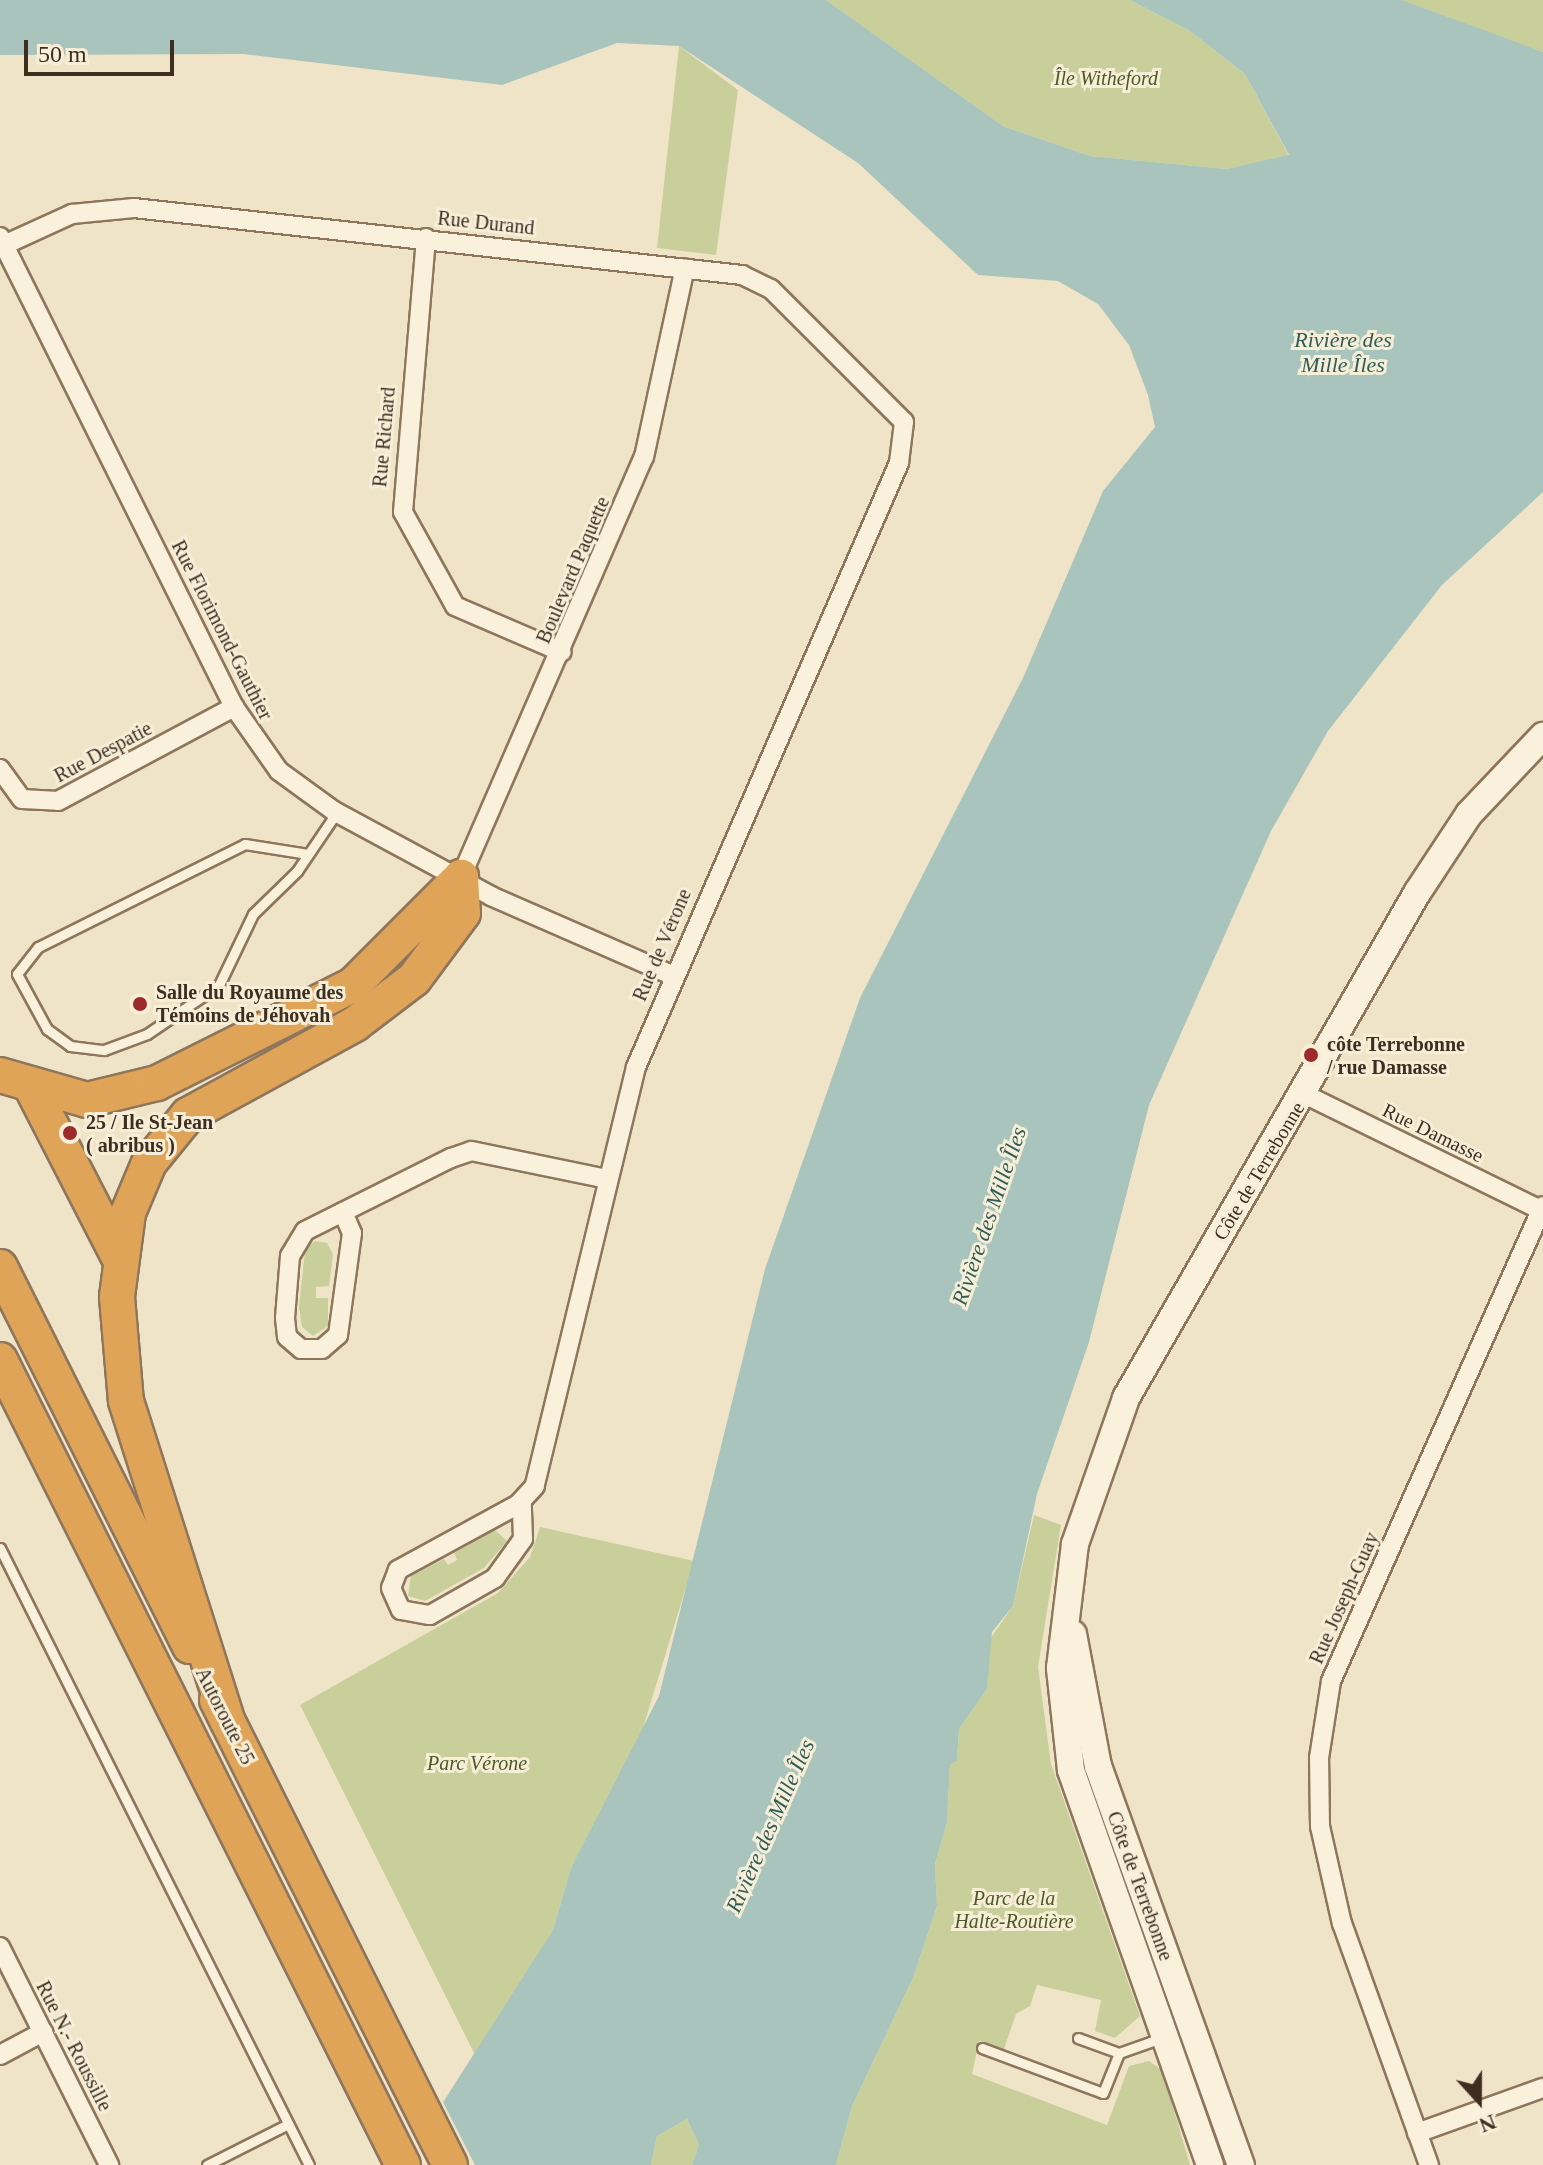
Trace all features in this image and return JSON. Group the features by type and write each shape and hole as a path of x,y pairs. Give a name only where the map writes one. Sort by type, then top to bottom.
{"highway":[{"path":"0,1075 33,1090 87,1100 129,1094 309,1009 375,967 461,877"},
{"path":"227,1720 179,1549 130,1421 117,1343 120,1259 138,1185 177,1126 215,1097 336,1035 402,990 463,913 461,877"},
{"path":"33,1090 120,1259"},
{"name":"Autoroute 25","path":"0,1267 450,2165"},
{"name":"Autoroute 25","path":"0,1360 403,2165"},
{"path":"0,1416 75,1510"}],"main road":[{"name":"Côte de Terrebonne","path":"1210,2165 1071,1770 1060,1668 1084,1505 1126,1398 1442,853 1543,736"},
{"name":"Côte de Terrebonne","path":"1068,1599 1098,1766 1241,2165"},
{"path":"1164,2037 1191,2027"}],"street":[{"name":"Rue Durand","path":"2,241 72,214 118,208 426,238 685,268 762,282 894,405 906,427"},
{"name":"Rue Richard","path":"426,238 403,512 455,606 562,652"},
{"name":"Rue Florimond-Gauthier","path":"2,241 234,707 279,771 337,812 461,877 672,975"},
{"name":"Boulevard Paquette","path":"461,877 562,652 653,432 685,268"},
{"name":"Rue de Vérone","path":"522,1501 523,1539 495,1578 430,1615 401,1610 391,1588 398,1570 522,1501 537,1478 603,1178 672,975 899,463 906,427"},
{"name":"Rue Despatie","path":"0,769 22,799 58,801 234,707"},
{"name":"Rue Damasse","path":"1304,1094 1542,1209"},
{"path":"343,1212 352,1233 338,1335 322,1349 301,1349 286,1329 293,1247 300,1235 343,1212 471,1151 603,1178"},
{"name":"Rue Joseph-Guay","path":"1429,2165 1342,1924 1320,1826 1319,1758 1331,1681 1542,1209"},
{"name":"Rue N.- Roussille","path":"0,1947 109,2165"},
{"path":"0,2055 43,2032"},
{"path":"1417,2133 1543,2088"}],"lane":[{"path":"308,854 245,844 38,947 17,974 47,1029 62,1042 98,1050 128,1042 209,995 253,914 308,854 337,812"},
{"path":"0,1548 309,2165"},
{"path":"1078,2038 1119,2053 1164,2037"},
{"path":"982,2048 1103,2093 1119,2053"},
{"path":"207,2165 288,2124"}],"green space":[{"name":"Île Witheford","path":"826,0 1130,0 1190,31 1245,74 1289,156 1227,169 1090,156 1003,126"},
{"path":"1402,0 1543,0 1543,52 1505,39"},
{"path":"679,46 738,90 716,255 657,248"},
{"path":"315,1241 327,1243 333,1254 329,1286 316,1287 316,1298 328,1298 328,1326 313,1336 302,1327 299,1307 305,1250"},
{"name":"Parc de la Halte-Routière","path":"1034,1515 1061,1525 1038,1667 1051,1764 1140,2016 1115,2038 1095,2031 1101,2000 1037,1985 1030,2006 1016,2014 1004,2049 979,2041 972,2074 1107,2125 1129,2066 1149,2061 1162,2070 1190,2165 836,2165 852,2106 913,1978 937,1906 935,1864 947,1822 950,1765 957,1761 959,1729 987,1689 988,1642 1013,1606"},
{"name":"Parc Vérone","path":"540,1527 694,1561 639,1741 571,1868 553,1930 476,2057 300,1705 498,1593 530,1557"},
{"path":"495,1530 507,1541 484,1568 425,1601 408,1596 411,1576 444,1559 448,1565 457,1560 454,1553"},
{"path":"687,2119 699,2145 692,2165 651,2165 657,2136"}],"water":[{"name":"Rivière des Mille Îles","path":"0,0 826,0 1003,126 1090,156 1227,169 1289,155 1245,74 1190,31 1130,0 1402,0 1543,52 1543,492 1442,585 1328,731 1271,831 1149,1105 1089,1342 1037,1494 1013,1606 992,1632 987,1689 959,1729 957,1761 950,1765 947,1822 935,1864 937,1906 913,1978 852,2106 836,2165 692,2165 699,2145 687,2119 657,2136 651,2165 403,2165 553,1930 571,1868 659,1696 765,1269 860,998 1023,678 1103,491 1155,427 1148,395 1129,345 1098,304 1058,281 978,275 858,163 679,46 617,43 502,85 243,54 0,55"}],"pier":[{"path":"441,2098 475,2165 399,2165 400,2163"}],"place":[{"name":"Salle du Royaume des Témoins de Jéhovah","path":"140,1004"},
{"name":"côte Terrebonne / rue Damasse","path":"1311,1055"},
{"name":"25 / Ile St-Jean ( abribus )","path":"70,1133"}]}
